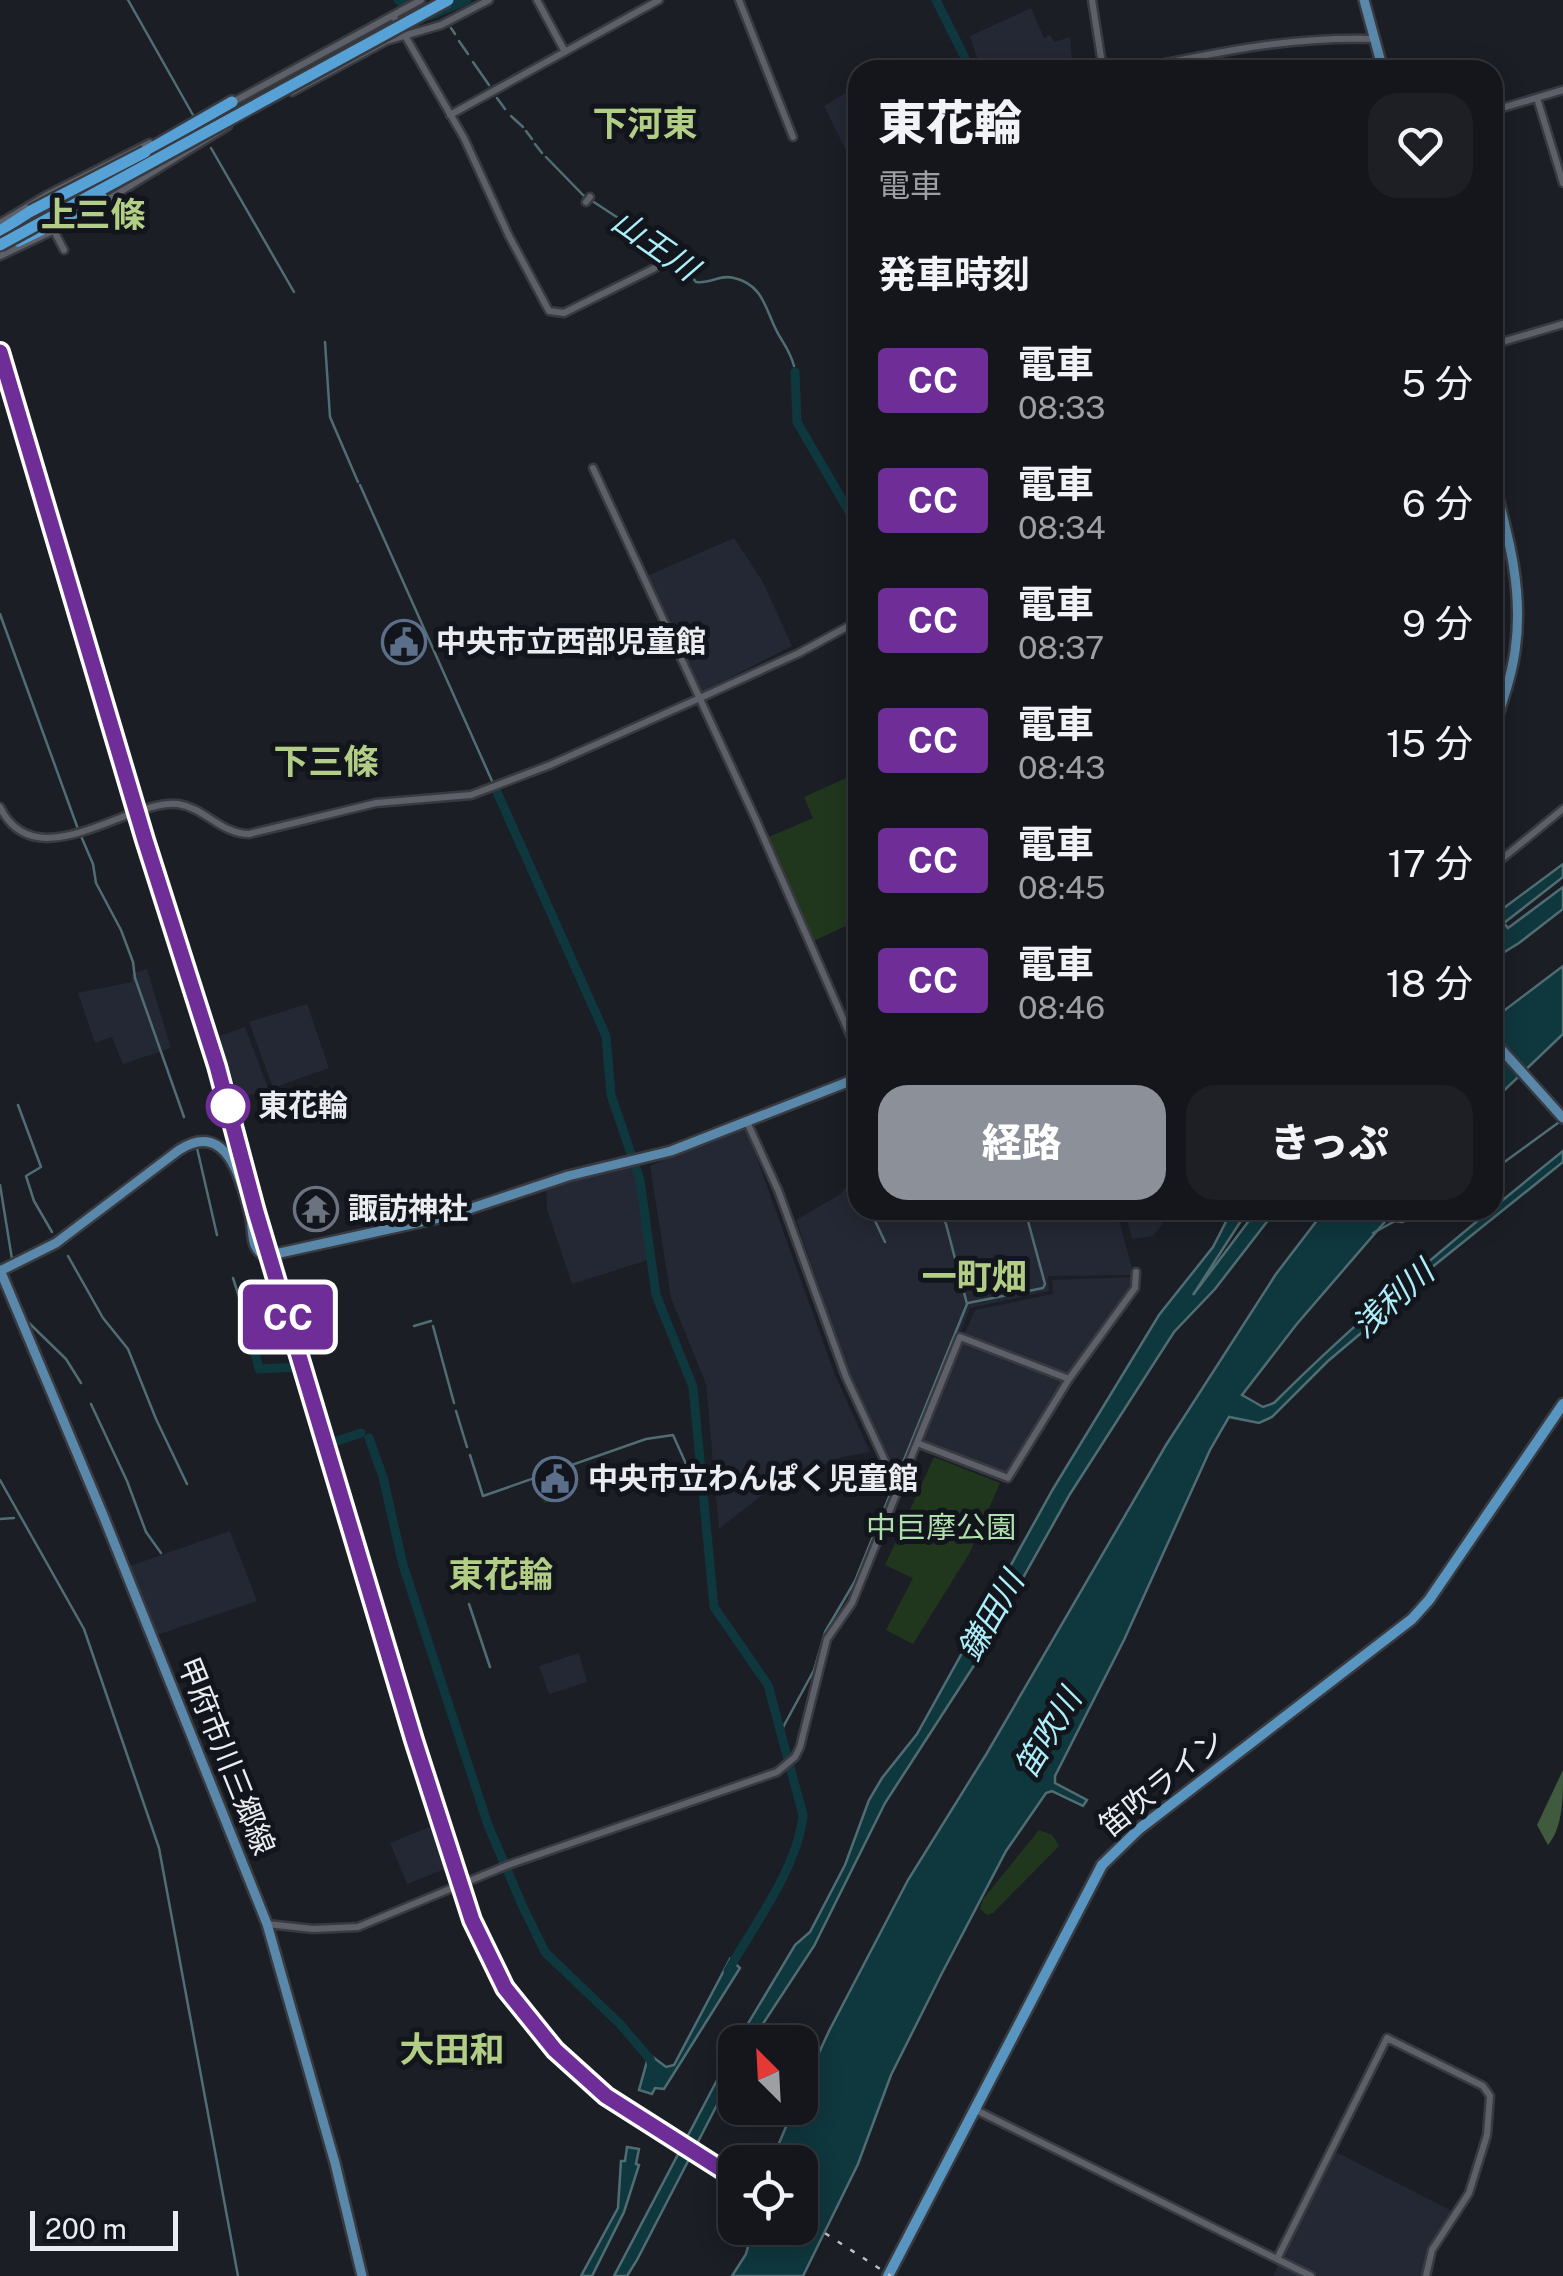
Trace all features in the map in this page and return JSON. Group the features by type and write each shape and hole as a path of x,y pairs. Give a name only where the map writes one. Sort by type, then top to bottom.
{"highway":[{"path":"0,234 434,0"},
{"path":"0,250 448,0"},
{"path":"0,234 44,203 232,102"},
{"path":"0,250 71,216 207,139"},
{"name":"笛吹ライン","path":"888,2276 1102,1865 1139,1828 1412,1619 1430,1600 1563,1404"}],"main road":[{"path":"1364,0 1380,60"},
{"path":"1503,514 1510,539 1518,609 1515,650 1503,693"},
{"path":"1503,1051 1563,1118"},
{"path":"0,1271 56,1244 179,1150 199,1140 217,1143 229,1158 250,1215 256,1251 266,1256 448,1216 568,1176 686,1146 848,1082"},
{"name":"甲府市川三郷線","path":"0,1271 267,1924 335,2163 362,2276"}],"street":[{"path":"0,250 54,231 207,139 404,34 441,25 489,0"},
{"path":"537,0 565,52"},
{"path":"450,115 644,4 659,0"},
{"path":"739,0 793,138"},
{"path":"1092,0 1102,60"},
{"path":"232,102 417,2"},
{"path":"393,16 450,115 549,311 564,313 673,259"},
{"path":"1184,60 1290,40 1375,39"},
{"path":"1503,108 1563,90"},
{"path":"1537,98 1563,182"},
{"path":"0,223 195,122"},
{"path":"38,200 64,250"},
{"path":"1503,342 1563,324"},
{"path":"593,468 848,1031"},
{"path":"0,807 18,830 65,838 172,804 196,810 228,831 249,834 376,803 471,796 700,698 848,626"},
{"path":"1503,858 1563,809"},
{"path":"746,1121 778,1190 846,1377 898,1490"},
{"path":"917,1443 1008,1478 1069,1379 1135,1288 1136,1272"},
{"path":"267,1924 312,1929 358,1927 505,1866 770,1775 786,1765 804,1738 827,1639 852,1603 960,1337 1069,1379"},
{"path":"1277,2259 1387,2038 1483,2086 1490,2096 1487,2136 1469,2193 1432,2250 1426,2276"},
{"path":"975,2109 1310,2276"}],"shaded area":[{"path":"1031,8 1044,38 1050,35 1054,42 1070,37 1072,60 978,60 970,36"},
{"path":"848,91 848,155 824,106"},
{"path":"734,538 763,582 792,646 700,693 647,576"},
{"path":"147,969 171,1048 123,1064 112,1037 95,1043 78,993 132,982 132,974"},
{"path":"307,1004 329,1068 273,1088 249,1022"},
{"path":"245,1027 268,1088 240,1099 217,1037"},
{"path":"745,1125 835,1375 870,1452 842,1457 776,1484 719,1529 706,1384 671,1298 650,1166"},
{"path":"631,1163 648,1260 572,1284 547,1209 546,1188"},
{"path":"848,1184 848,1220 1119,1220 1134,1275 1048,1276 1049,1291 970,1308 898,1483 851,1379 796,1220 841,1194"},
{"path":"1127,1220 1165,1220 1153,1236 1132,1239"},
{"path":"1133,1277 1132,1286 1067,1376 964,1335 975,1310 1053,1294 1052,1280"},
{"path":"962,1341 1064,1381 1006,1475 921,1442"},
{"path":"230,1531 257,1601 151,1637 124,1568"},
{"path":"579,1653 587,1682 549,1694 539,1666"},
{"path":"432,1826 445,1869 407,1884 390,1843"},
{"path":"1332,2150 1452,2211 1433,2247 1425,2276 1273,2276"}],"green space":[{"path":"848,777 848,925 809,943 764,839 813,818 804,797"},
{"name":"中巨摩公園","path":"934,1457 1000,1483 969,1554 913,1644 886,1630 913,1578 885,1565"},
{"path":"562,1470 570,1494 544,1503 537,1478"},
{"path":"1563,1770 1559,1821 1548,1845 1537,1825"},
{"path":"1039,1830 1052,1835 1059,1846 987,1915 980,1909 983,1899"}],"water":[{"path":"1563,864 1563,877 1504,923 1508,928 1563,887 1563,909 1503,953 1503,909"},
{"path":"1563,966 1563,1034 1503,1091 1503,1011"},
{"path":"1563,1151 1563,1162 1503,1210 1503,1200"},
{"name":"鎌田川","path":"1227,1220 1242,1220 1193,1295 1249,1220 1268,1220 1215,1289 1174,1332 1070,1494 973,1667 885,1803 814,1946 762,2025 747,2025 795,1945 810,1932 845,1865 869,1800 917,1734 1053,1489 1159,1315 1213,1247"},
{"path":"1317,1220 1386,1220 1242,1395 1263,1407 1274,1403 1379,1304 1479,1220 1491,1220 1431,1268 1272,1417 1259,1423 1229,1417 1055,1776 1055,1783 1087,1800 1083,1806 1052,1791 1046,1793 1006,1851 891,2075 858,2164 803,2276 732,2276 748,2245 818,2245 818,2145 778,2145 787,2125 818,2125 818,2055 829,2031 908,1880 987,1753 1166,1445 1276,1274"},
{"path":"730,1959 740,1968 664,2089 655,2088 652,2094 639,2090 649,2054 666,2067 674,2065"},
{"path":"718,2078 718,2103 637,2260 627,2276 614,2276"},
{"path":"627,2147 639,2149 639,2165 624,2212 592,2276 581,2276 618,2208 621,2161 625,2161"}],"waterway":[{"path":"128,0 193,115"},
{"name":"山王川","path":"398,0 429,16 467,0"},
{"path":"936,0 966,60"},
{"name":"山王川","path":"451,28 455,34"},
{"name":"山王川","path":"459,41 468,54"},
{"name":"山王川","path":"473,62 489,85"},
{"name":"山王川","path":"497,98 505,109"},
{"name":"山王川","path":"511,116 523,127"},
{"name":"山王川","path":"526,131 532,139"},
{"name":"山王川","path":"535,144 542,153"},
{"path":"211,148 294,292"},
{"name":"山王川","path":"546,157 583,195 675,255 696,282 729,277 753,287 794,366"},
{"path":"325,342 330,417 358,482"},
{"name":"山王川","path":"795,372 797,422 848,510"},
{"path":"360,485 492,781"},
{"path":"0,614 78,829"},
{"path":"497,792 606,1036 611,1095 640,1180 656,1295 693,1387 714,1607 768,1685 803,1815 784,1875 728,1971"},
{"path":"81,836 96,883 133,962 135,978 184,1117"},
{"path":"18,1105 41,1167 26,1176 34,1201 52,1232"},
{"path":"1503,1163 1562,1120"},
{"path":"197,1148 217,1235"},
{"path":"0,1185 12,1259"},
{"path":"875,1220 885,1242"},
{"path":"781,1731 814,1670 825,1632 855,1581 967,1304 944,1220"},
{"path":"968,1303 1043,1288 1028,1220"},
{"path":"1373,1233 1395,1221 1407,1220"},
{"path":"68,1256 103,1318 128,1349 187,1484"},
{"path":"233,1278 247,1322 252,1325 284,1318"},
{"path":"414,1326 431,1321"},
{"path":"247,1322 259,1369 299,1367 322,1446 361,1433"},
{"path":"29,1323 66,1359 81,1383"},
{"path":"433,1326 454,1403"},
{"path":"91,1404 146,1532 161,1553"},
{"path":"456,1411 467,1447"},
{"path":"470,1455 483,1496 646,1439 673,1435 704,1504"},
{"path":"369,1438 383,1477 403,1565 488,1825 523,1907 545,1952 620,2024 652,2066"},
{"path":"0,1480 84,1629 159,1848 238,2276"},
{"path":"0,1519 14,1518"},
{"path":"469,1604 490,1667"}],"railway":[{"path":"0,352 137,814 223,1087 256,1212 413,1739 472,1920 505,1988 555,2050 606,2096 718,2167"},
{"path":"818,2229 891,2276"}],"train":[{"name":"CC","path":"0,352 145,840 217,1066 256,1212 414,1740 472,1920 505,1988 555,2050 606,2096 718,2168"}],"place":[{"name":"中央市立西部児童館","path":"404,642"},
{"name":"東花輪","path":"228,1106"},
{"name":"諏訪神社","path":"316,1209"},
{"name":"中央市立わんぱく児童館","path":"555,1479"}],"district":[{"name":"下河東","path":"645,124"},
{"name":"上三條","path":"93,215"},
{"name":"下三條","path":"326,762"},
{"name":"一町畑","path":"974,1277"},
{"name":"東花輪","path":"501,1575"},
{"name":"大田和","path":"452,2050"}],"water label":[{"name":"浅利川","path":"1393,1299"},
{"name":"笛吹川","path":"1048,1733"}]}
